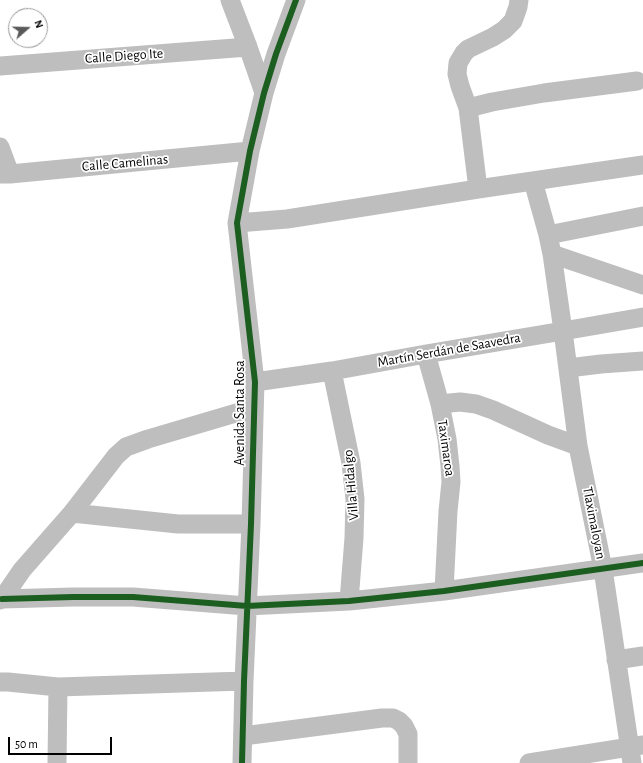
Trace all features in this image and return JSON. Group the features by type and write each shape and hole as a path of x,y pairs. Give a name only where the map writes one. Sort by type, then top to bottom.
{"street":[{"path":"230,0 264,93"},
{"name":"Avenida Santa Rosa","path":"242,763 255,382 237,223 250,151 264,93 276,54 296,0"},
{"path":"478,189 468,108 457,74 458,63 468,49 493,38 513,21 519,0"},
{"name":"Calle Diego Ite","path":"0,66 248,47"},
{"path":"468,108 492,102 544,93 637,80"},
{"path":"0,147 5,174"},
{"name":"Calle Camelinas","path":"5,174 250,151"},
{"path":"237,223 287,219 643,165"},
{"name":"Tlaximaloyan","path":"533,181 552,254 578,446 603,569 616,660 634,751"},
{"path":"548,235 643,216"},
{"path":"552,254 643,285"},
{"name":"Martín Serdán de Saavedra","path":"255,382 332,371 643,316"},
{"name":"Taximaroa","path":"426,354 440,404 447,439 451,477 444,591"},
{"path":"568,368 643,361"},
{"name":"Villa Hidalgo","path":"332,371 351,463 355,499 354,538 349,601"},
{"path":"440,404 460,402 476,404 493,410 548,436 578,446"},
{"path":"1,600 22,570 72,513 116,456 126,447 253,408"},
{"path":"72,513 178,524 251,524"},
{"path":"1,600 73,597 133,597 247,606 349,601 444,591 643,564"},
{"path":"616,660 643,656"},
{"path":"0,682 58,687 244,681"},
{"path":"57,763 58,687"},
{"path":"243,736 382,718 393,718 400,721 408,734 408,763"},
{"path":"529,763 634,751"}],"cycle path":[{"path":"242,763 255,382 237,223 250,151 264,93 276,54 296,0"},
{"path":"2,599 133,597 247,606 349,601 444,591 643,563"}]}
